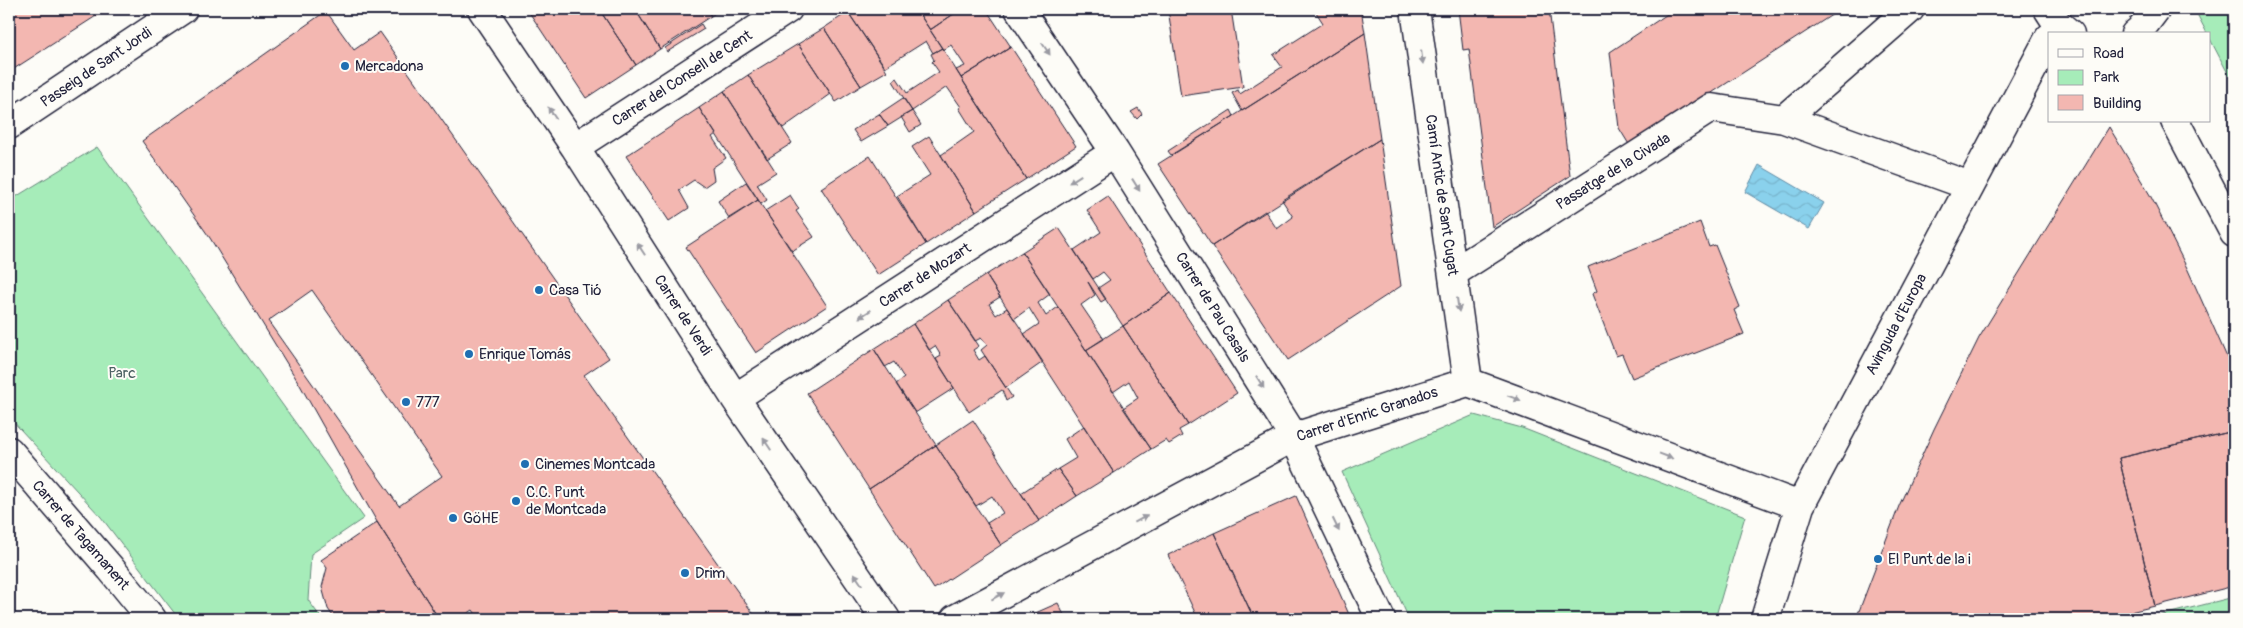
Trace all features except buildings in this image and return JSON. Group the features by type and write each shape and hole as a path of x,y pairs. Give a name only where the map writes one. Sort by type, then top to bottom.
{"street":[{"name":"Passeig de Sant Jordi","path":"9,125 184,9"},
{"name":"Carrer de Verdi","path":"482,9 575,147 735,398 886,619"},
{"name":"Carrer del Consell de Cent","path":"575,147 788,9"},
{"name":"Carrer de Pau Casals","path":"1019,9 1115,152 1294,437 1381,619"},
{"name":"Camí Antic de Sant Cugat","path":"1416,9 1468,382"},
{"path":"1784,119 1910,9"},
{"path":"2138,32 2156,9"},
{"name":"Avinguda d'Europa","path":"1765,619 1800,506 2048,40"},
{"name":"Passatge de la Civada","path":"1453,273 1711,108 1784,119 1970,186"},
{"path":"2176,122 2234,234"},
{"name":"Carrer de Mozart","path":"735,398 1115,152"},
{"path":"1468,382 1800,506"},
{"name":"Carrer d'Enric Granados","path":"955,619 1294,437 1468,382"},
{"name":"Carrer de Tagamanent","path":"9,451 152,619"}],"green space":[{"path":"2199,9 2234,9 2234,85 2210,39 2210,32 2206,32 2197,14"},
{"name":"Parc","path":"97,147 364,518 311,554 308,600 322,619 179,619 101,517 9,417 9,201"},
{"path":"1474,415 1522,428 1745,516 1715,619 1409,619 1342,472"},
{"path":"2234,597 2234,619 2147,619"}],"water":[{"path":"1759,165 1824,203 1809,229 1745,192"}],"place":[{"name":"Mercadona","path":"345,66"},
{"name":"Casa Tió","path":"539,290"},
{"name":"Enrique Tomás","path":"469,354"},
{"name":"777","path":"406,402"},
{"name":"Cinemes Montcada","path":"525,464"},
{"name":"C.C. Punt de Montcada","path":"516,501"},
{"name":"GöHE","path":"453,518"},
{"name":"El Punt de la i","path":"1878,559"},
{"name":"Drim","path":"685,573"}]}
